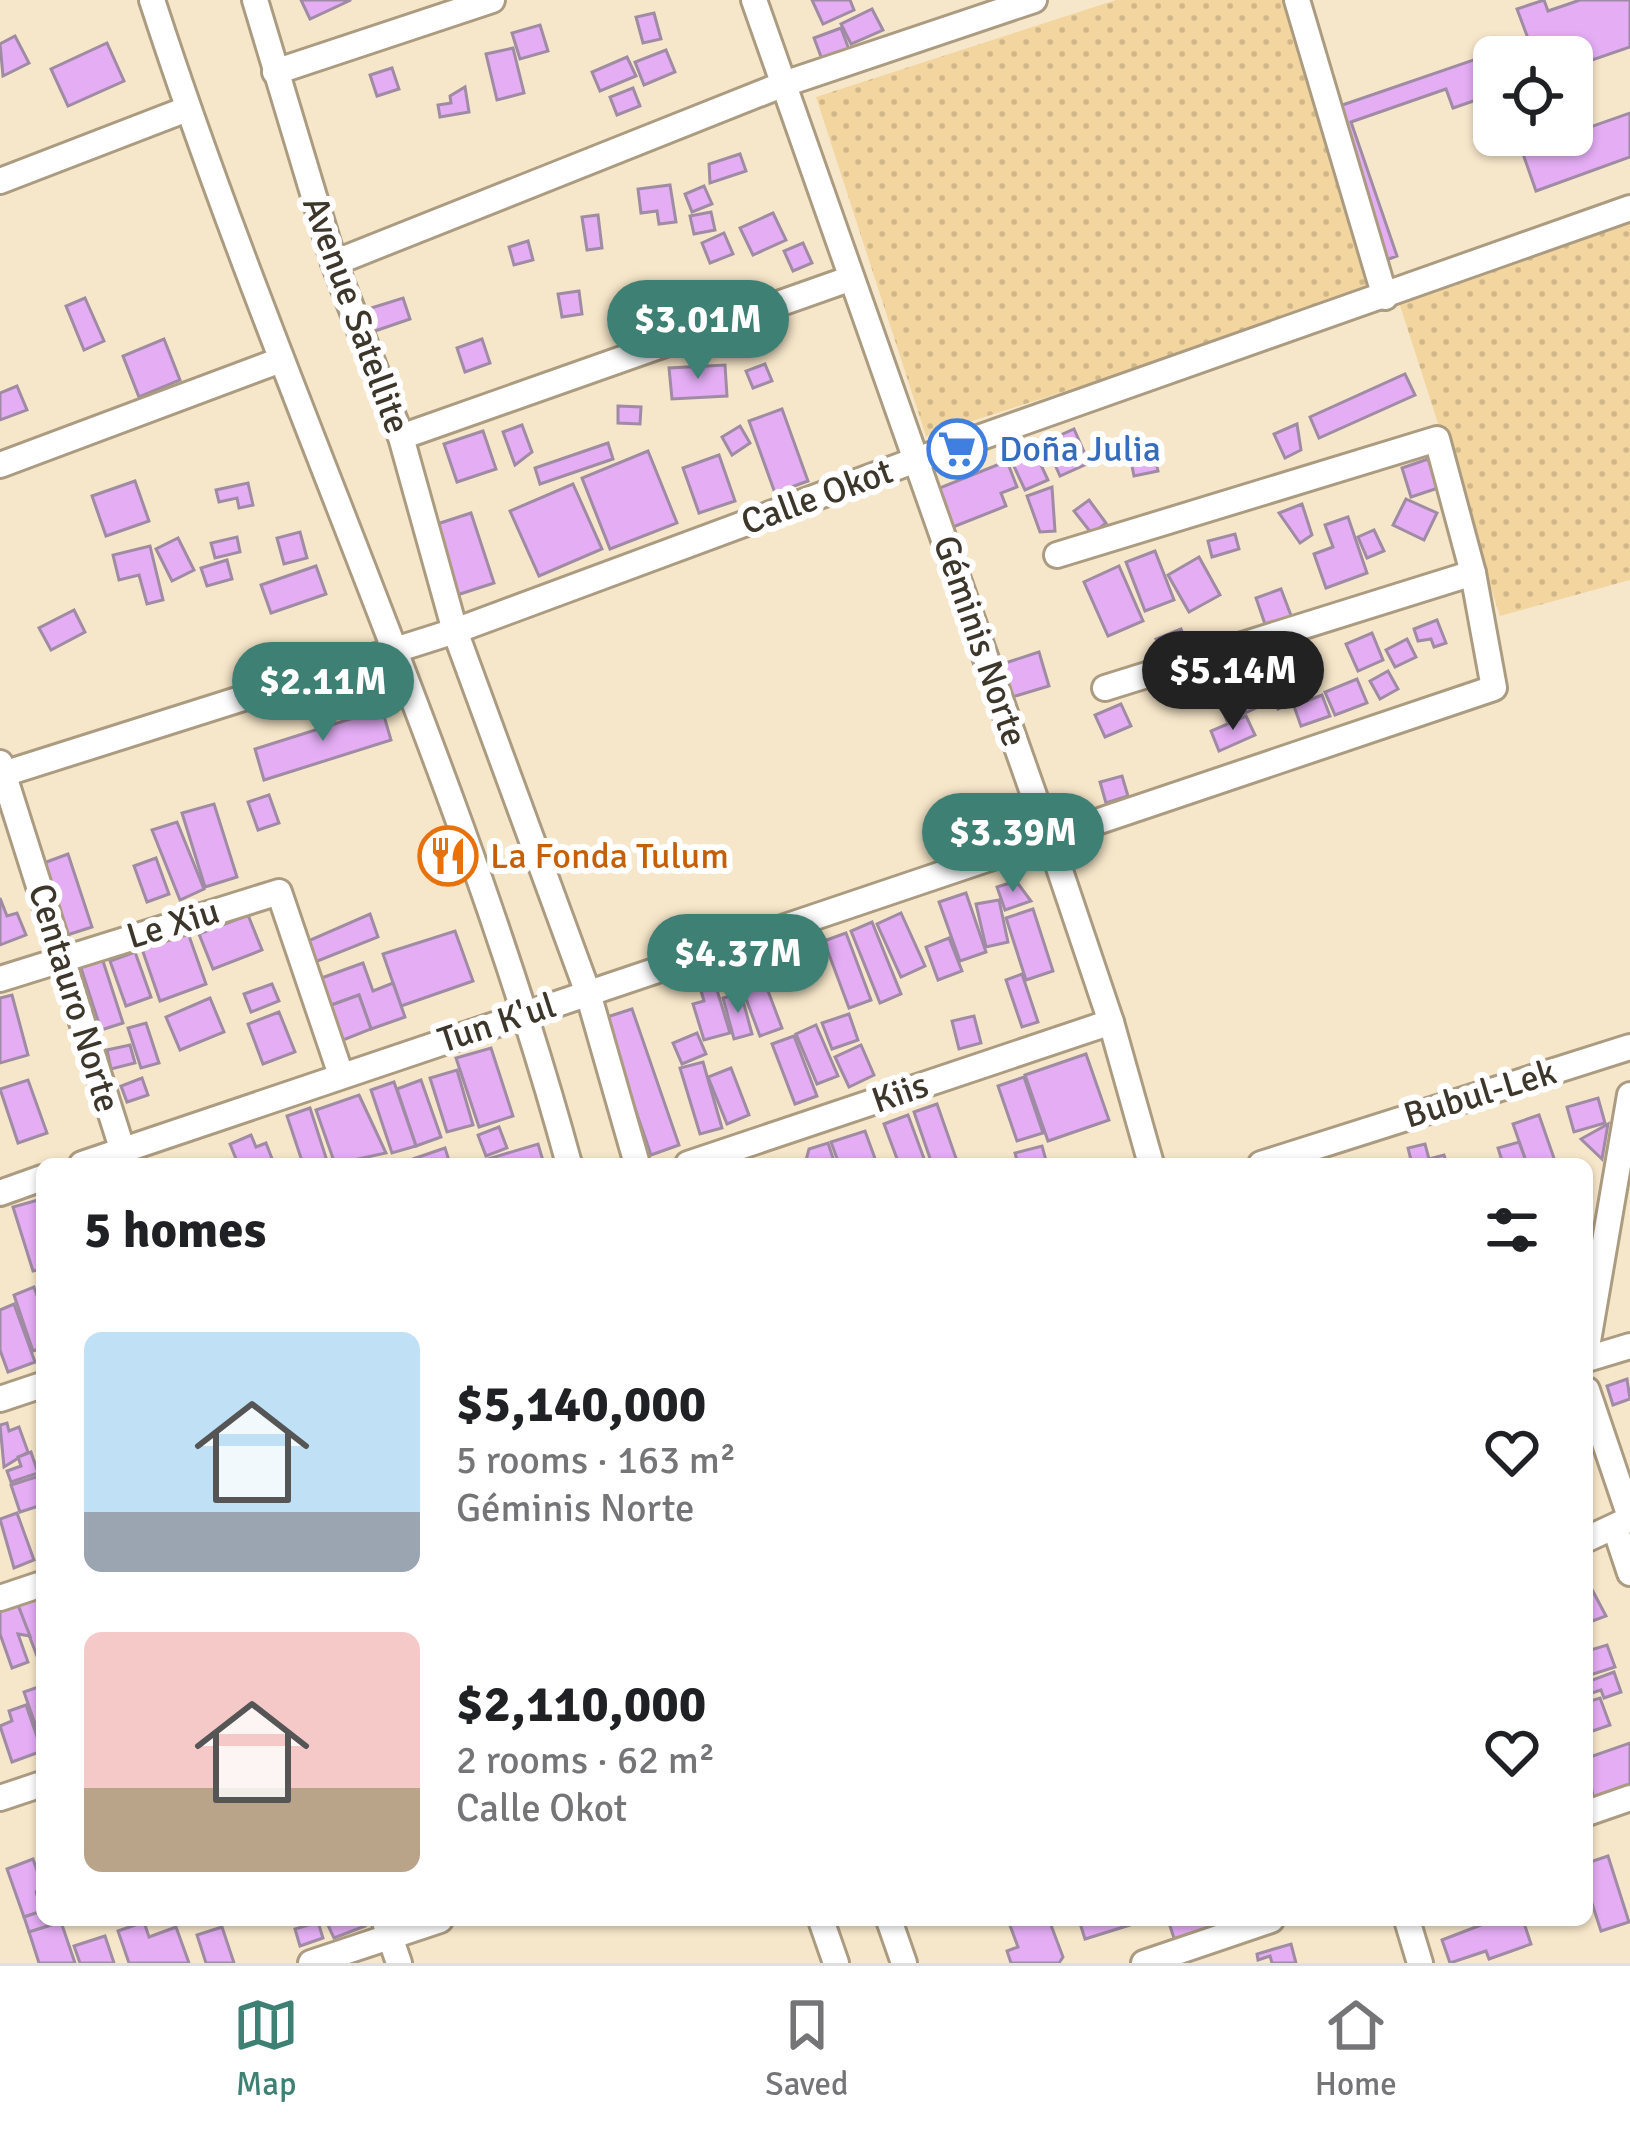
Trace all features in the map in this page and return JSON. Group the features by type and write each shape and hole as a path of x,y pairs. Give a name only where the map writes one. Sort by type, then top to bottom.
{"street":[{"path":"152,0 278,361 528,1013 567,1158"},
{"name":"Avenue Satellite","path":"254,0 334,263 401,437 455,631 588,993 635,1158"},
{"path":"275,72 492,0"},
{"name":"Géminis Norte","path":"754,0 1049,838 1111,1022 1149,1158"},
{"path":"334,263 784,84 1034,0"},
{"path":"1297,0 1385,297"},
{"path":"0,181 187,109"},
{"name":"Calle Okot","path":"1,771 455,631 916,460 1630,208"},
{"path":"401,437 849,279"},
{"path":"0,464 278,361"},
{"path":"1057,556 1437,439 1474,573 1105,688"},
{"name":"Tun K'ul","path":"124,1157 341,1075 1494,688 1474,573"},
{"name":"Centauro Norte","path":"1,771 124,1157"},
{"name":"Le Xiu","path":"0,979 279,892 341,1075"},
{"name":"Kiis","path":"706,1158 1111,1022"},
{"name":"Bubul-Lek","path":"1280,1158 1630,1047"},
{"path":"1593,1285 1630,1095"},
{"path":"0,1193 36,1180"},
{"path":"1596,1254 1630,1242"},
{"path":"1593,1357 1630,1346"},
{"path":"0,1399 36,1387"},
{"path":"1593,1411 1625,1522 1630,1574"},
{"path":"1593,1536 1625,1522"},
{"path":"0,1598 36,1586"},
{"path":"0,1798 36,1786"},
{"path":"1593,1811 1630,1798"},
{"path":"823,1926 836,1963"},
{"path":"891,1926 904,1963"},
{"path":"1144,1963 1253,1926"},
{"path":"1409,1926 1420,1963"},
{"path":"311,1963 387,1928 399,1963"}],"shaded area":[{"path":"1116,0 1284,0 1378,290 926,436 816,97"},
{"path":"1630,212 1630,580 1500,616 1396,293"}],"building":[{"path":"301,0 351,0 310,19"},
{"path":"812,0 850,0 854,10 823,24"},
{"path":"1544,0 1548,11 1580,0 1630,0 1630,47 1593,60 1593,36 1527,36 1517,9"},
{"path":"872,9 883,30 851,44 841,24"},
{"path":"654,13 661,39 643,43 636,17"},
{"path":"540,25 548,51 520,59 512,33"},
{"path":"841,28 850,52 823,62 814,38"},
{"path":"15,36 29,63 3,76 0,44"},
{"path":"107,43 124,81 68,106 51,69"},
{"path":"513,48 524,93 497,100 486,54"},
{"path":"666,50 675,72 644,85 635,62"},
{"path":"627,57 636,76 600,91 592,72"},
{"path":"1473,60 1473,101 1453,108 1446,89 1351,122 1397,256 1375,264 1322,112"},
{"path":"392,68 399,89 377,96 370,75"},
{"path":"465,87 469,112 440,117 438,105 451,103 450,96"},
{"path":"633,88 640,106 617,115 610,97"},
{"path":"1630,113 1630,157 1536,191 1524,156 1593,156 1593,126"},
{"path":"740,154 746,171 710,183 709,164"},
{"path":"670,185 676,222 659,224 657,211 641,213 638,189"},
{"path":"704,186 712,204 692,212 685,194"},
{"path":"711,212 715,230 694,234 690,216"},
{"path":"773,213 786,240 753,255 740,228"},
{"path":"598,215 602,248 587,250 582,217"},
{"path":"724,233 733,254 710,263 702,243"},
{"path":"528,241 533,260 514,265 509,247"},
{"path":"803,243 812,263 793,271 784,251"},
{"path":"579,291 582,314 562,317 558,294"},
{"path":"85,298 104,341 84,350 66,306"},
{"path":"403,298 410,319 375,331 368,309"},
{"path":"164,339 180,380 139,397 123,356"},
{"path":"482,339 490,363 465,372 457,348"},
{"path":"765,364 772,381 753,388 746,371"},
{"path":"725,365 727,396 672,399 669,368"},
{"path":"1405,374 1415,395 1319,438 1310,417"},
{"path":"17,386 27,410 0,420 0,393"},
{"path":"618,406 641,407 640,424 618,423"},
{"path":"782,409 808,481 775,493 749,421"},
{"path":"1297,424 1301,450 1285,458 1274,434"},
{"path":"522,425 532,452 515,465 503,432"},
{"path":"740,426 750,443 732,455 722,437"},
{"path":"1074,429 1089,463 1060,476 1045,442"},
{"path":"483,431 496,469 457,482 444,444"},
{"path":"1152,442 1158,471 1134,476 1128,446"},
{"path":"608,443 613,459 540,484 535,468"},
{"path":"1034,450 1048,480 1025,490 1011,460"},
{"path":"648,451 677,523 610,549 582,478"},
{"path":"719,455 735,501 699,513 683,468"},
{"path":"1428,459 1438,488 1411,497 1402,468"},
{"path":"1007,461 1017,487 1001,493 1006,506 953,527 937,489"},
{"path":"135,481 149,521 106,536 92,496"},
{"path":"248,483 253,505 239,508 237,498 219,502 216,490"},
{"path":"573,484 602,549 539,576 510,511"},
{"path":"1052,487 1055,531 1040,532 1027,496"},
{"path":"1406,499 1437,513 1424,540 1393,525"},
{"path":"1089,500 1106,523 1092,534 1074,511"},
{"path":"1302,504 1312,535 1300,543 1279,513"},
{"path":"471,513 494,583 457,595 434,525"},
{"path":"1348,517 1367,573 1326,588 1314,554 1333,547 1325,525"},
{"path":"1374,530 1384,551 1367,558 1358,537"},
{"path":"300,532 307,558 284,564 277,538"},
{"path":"1235,534 1239,549 1212,557 1208,541"},
{"path":"237,537 240,552 215,558 211,543"},
{"path":"178,538 194,570 172,581 156,549"},
{"path":"150,546 163,600 147,604 139,575 119,580 113,555"},
{"path":"1155,551 1174,600 1145,611 1126,562"},
{"path":"1199,557 1220,595 1189,612 1168,575"},
{"path":"227,560 232,579 207,586 201,568"},
{"path":"316,566 326,594 271,613 261,585"},
{"path":"1119,566 1143,621 1108,636 1084,582"},
{"path":"1281,589 1292,618 1266,627 1256,598"},
{"path":"74,610 85,632 51,650 39,628"},
{"path":"1437,620 1446,643 1434,647 1431,639 1418,641 1414,629"},
{"path":"1181,629 1188,647 1163,657 1156,639"},
{"path":"1372,633 1383,660 1358,671 1346,644"},
{"path":"1407,639 1416,657 1395,667 1386,650"},
{"path":"1039,652 1049,686 1012,697 1002,664"},
{"path":"1303,671 1313,694 1278,709 1268,686"},
{"path":"1388,671 1398,689 1380,699 1370,681"},
{"path":"1357,679 1367,703 1335,715 1325,692"},
{"path":"1250,694 1256,708 1227,721 1221,707"},
{"path":"1322,695 1330,716 1301,726 1294,706"},
{"path":"1121,704 1131,726 1105,737 1095,715"},
{"path":"382,709 391,740 264,780 255,749"},
{"path":"1246,716 1255,735 1219,751 1211,731"},
{"path":"1122,776 1128,796 1106,803 1100,782"},
{"path":"269,795 279,823 258,830 248,802"},
{"path":"214,804 237,877 205,887 182,813"},
{"path":"177,822 204,889 180,900 152,830"},
{"path":"68,854 92,927 64,936 41,864"},
{"path":"156,858 169,894 147,902 134,866"},
{"path":"1016,881 1031,901 1005,910 997,887"},
{"path":"966,893 986,952 960,961 939,902"},
{"path":"0,898 7,916 17,913 26,935 0,945"},
{"path":"999,900 1008,942 986,947 976,904"},
{"path":"1033,909 1053,971 1026,980 1006,918"},
{"path":"901,913 925,966 901,977 877,924"},
{"path":"370,914 378,937 315,962 308,941"},
{"path":"248,915 262,950 213,969 199,934"},
{"path":"872,922 901,994 880,1003 851,931"},
{"path":"455,931 473,981 401,1006 383,954"},
{"path":"188,933 206,984 160,1001 142,949"},
{"path":"846,933 871,1000 849,1008 824,941"},
{"path":"949,938 962,971 938,980 926,947"},
{"path":"135,952 151,997 126,1006 110,961"},
{"path":"102,958 123,1023 101,1030 80,965"},
{"path":"363,963 373,991 393,983 405,1017 371,1029 359,995 326,1007 316,980"},
{"path":"1022,974 1038,1022 1022,1027 1006,980"},
{"path":"714,980 730,1033 704,1040 693,1004 704,1001 699,984"},
{"path":"765,983 782,1028 760,1036 743,991"},
{"path":"272,984 279,1001 251,1012 244,994"},
{"path":"741,993 752,1034 734,1039 723,998"},
{"path":"12,995 28,1055 0,1063 0,998"},
{"path":"359,995 371,1029 338,1042 326,1007"},
{"path":"210,998 224,1032 180,1050 166,1017"},
{"path":"632,1009 679,1145 651,1155 604,1018"},
{"path":"279,1012 295,1052 263,1064 248,1024"},
{"path":"849,1014 858,1040 832,1049 822,1023"},
{"path":"974,1016 981,1043 959,1049 952,1021"},
{"path":"146,1023 159,1063 141,1068 128,1028"},
{"path":"816,1025 838,1076 817,1084 796,1034"},
{"path":"697,1033 706,1054 682,1064 673,1043"},
{"path":"794,1036 817,1096 795,1104 772,1044"},
{"path":"130,1045 135,1063 111,1069 107,1050"},
{"path":"861,1045 874,1075 849,1087 835,1057"},
{"path":"491,1048 513,1116 479,1127 456,1058"},
{"path":"1086,1054 1109,1120 1048,1141 1025,1075"},
{"path":"703,1062 722,1128 700,1134 680,1068"},
{"path":"731,1068 749,1115 727,1124 708,1077"},
{"path":"457,1070 473,1125 447,1132 430,1078"},
{"path":"1024,1077 1043,1133 1017,1141 998,1086"},
{"path":"142,1078 148,1095 127,1102 121,1086"},
{"path":"28,1080 47,1133 18,1143 0,1089"},
{"path":"421,1080 441,1137 416,1146 397,1089"},
{"path":"394,1082 416,1146 392,1153 371,1090"},
{"path":"359,1095 386,1153 333,1158 316,1110"},
{"path":"1598,1098 1605,1123 1574,1132 1567,1107"},
{"path":"937,1104 956,1158 930,1158 914,1112"},
{"path":"310,1108 326,1158 301,1158 287,1116"},
{"path":"908,1115 924,1158 897,1158 884,1124"},
{"path":"1539,1115 1554,1158 1525,1158 1513,1124"},
{"path":"1608,1124 1602,1159 1581,1139"},
{"path":"499,1127 507,1148 486,1156 478,1135"},
{"path":"865,1131 875,1158 837,1158 831,1142"},
{"path":"251,1135 256,1147 266,1143 272,1158 236,1158 230,1144"},
{"path":"1519,1142 1525,1158 1501,1158 1498,1148"},
{"path":"828,1143 833,1158 807,1158 809,1149"},
{"path":"538,1144 542,1158 491,1158"},
{"path":"1425,1144 1429,1158 1410,1158 1408,1148"},
{"path":"1042,1146 1045,1158 1016,1158 1015,1153"},
{"path":"445,1148 448,1158 416,1158"},
{"path":"36,1201 36,1270 33,1271 13,1207"},
{"path":"34,1287 36,1350 33,1351 14,1295"},
{"path":"14,1304 35,1362 8,1372 0,1350 0,1310"},
{"path":"1627,1379 1630,1399 1613,1405 1607,1386"},
{"path":"7,1423 9,1431 19,1427 28,1452 4,1467 0,1425"},
{"path":"31,1452 36,1474 11,1482 7,1471 21,1466 18,1457"},
{"path":"36,1477 36,1507 20,1512 11,1485"},
{"path":"17,1513 34,1560 14,1568 0,1519"},
{"path":"1593,1591 1606,1616 1593,1621"},
{"path":"36,1597 36,1653 17,1604"},
{"path":"18,1605 30,1636 18,1634 28,1662 12,1668 0,1634 0,1611"},
{"path":"1607,1645 1615,1667 1593,1674 1593,1649"},
{"path":"1614,1672 1621,1692 1604,1698 1601,1690 1593,1693 1593,1680"},
{"path":"36,1688 36,1727 24,1692"},
{"path":"1600,1698 1610,1725 1593,1731 1593,1700"},
{"path":"26,1705 36,1734 36,1753 12,1762 0,1726 12,1721 9,1711"},
{"path":"1630,1743 1630,1784 1593,1797 1593,1756"},
{"path":"1608,1856 1629,1922 1601,1931 1593,1906 1593,1861"},
{"path":"33,1859 36,1913 24,1917 7,1869"},
{"path":"36,1913 36,1926 48,1926 29,1932 24,1917"},
{"path":"62,1926 75,1963 39,1963 29,1932"},
{"path":"145,1926 149,1937 176,1927 189,1963 129,1963 118,1931"},
{"path":"319,1926 323,1938 300,1946 295,1929"},
{"path":"328,1926 365,1926 334,1938"},
{"path":"1010,1926 1051,1926 1063,1957 1059,1963 1011,1963 1007,1951 1018,1947"},
{"path":"1081,1926 1127,1926 1085,1939"},
{"path":"1170,1926 1220,1926 1175,1941"},
{"path":"1478,1926 1525,1926 1531,1944 1489,1959 1486,1951 1450,1963 1442,1940"},
{"path":"222,1927 234,1963 206,1963 197,1935"},
{"path":"105,1936 114,1963 80,1963 74,1946"},
{"path":"1291,1944 1296,1963 1272,1963 1270,1956 1258,1960 1257,1954"}],"place":[{"name":"Doña Julia","path":"957,449"},
{"name":"La Fonda Tulum","path":"448,856"}]}
